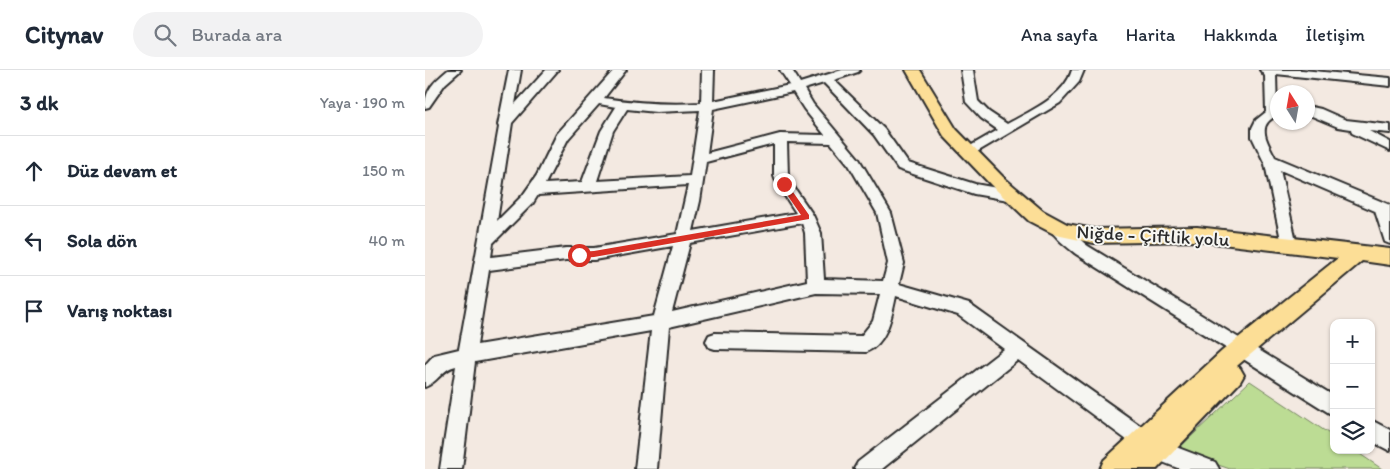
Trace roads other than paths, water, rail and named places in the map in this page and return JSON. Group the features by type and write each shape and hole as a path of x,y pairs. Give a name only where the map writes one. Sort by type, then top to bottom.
{"main road":[{"name":"Niğde - Çiftlik yolu","path":"913,70 950,132 1036,216 1063,230 1094,236 1197,234 1374,256"},
{"path":"1113,469 1150,445 1246,353 1374,256"},
{"path":"1139,469 1150,445"}],"street":[{"path":"425,104 441,82 455,70"},
{"path":"451,469 481,265 504,124 515,70"},
{"path":"504,124 552,70"},
{"path":"485,242 528,199 543,176 562,137 620,70"},
{"path":"646,469 661,322 693,201 707,106 708,70"},
{"path":"715,341 866,344 881,324 891,288 896,263 885,213 854,162 796,89 786,70"},
{"path":"595,100 657,108 707,106 796,89 854,70"},
{"path":"967,70 972,102 985,115 1007,130"},
{"path":"970,152 1056,100 1075,80 1078,70"},
{"path":"1266,70 1385,82"},
{"path":"1266,70 1271,75 1272,85"},
{"path":"1371,70 1385,82"},
{"path":"827,79 879,132 903,166 983,191 1014,196"},
{"path":"588,186 607,132 624,104"},
{"path":"1315,112 1390,147"},
{"path":"1270,114 1258,128 1259,138 1270,160 1289,245"},
{"path":"1343,124 1390,129"},
{"path":"698,159 757,142 779,138 814,140 835,138"},
{"path":"779,138 781,176 784,184 806,217 813,233 816,286"},
{"path":"1270,160 1386,209 1390,238"},
{"path":"534,190 696,180"},
{"path":"481,265 566,254 594,254 806,217"},
{"path":"1056,226 1064,236 1081,250 1330,405"},
{"path":"425,378 441,361 661,322 816,286 891,288 963,309 1150,445 1208,469"},
{"path":"865,469 1018,349"},
{"path":"1375,432 1390,441"}]}
